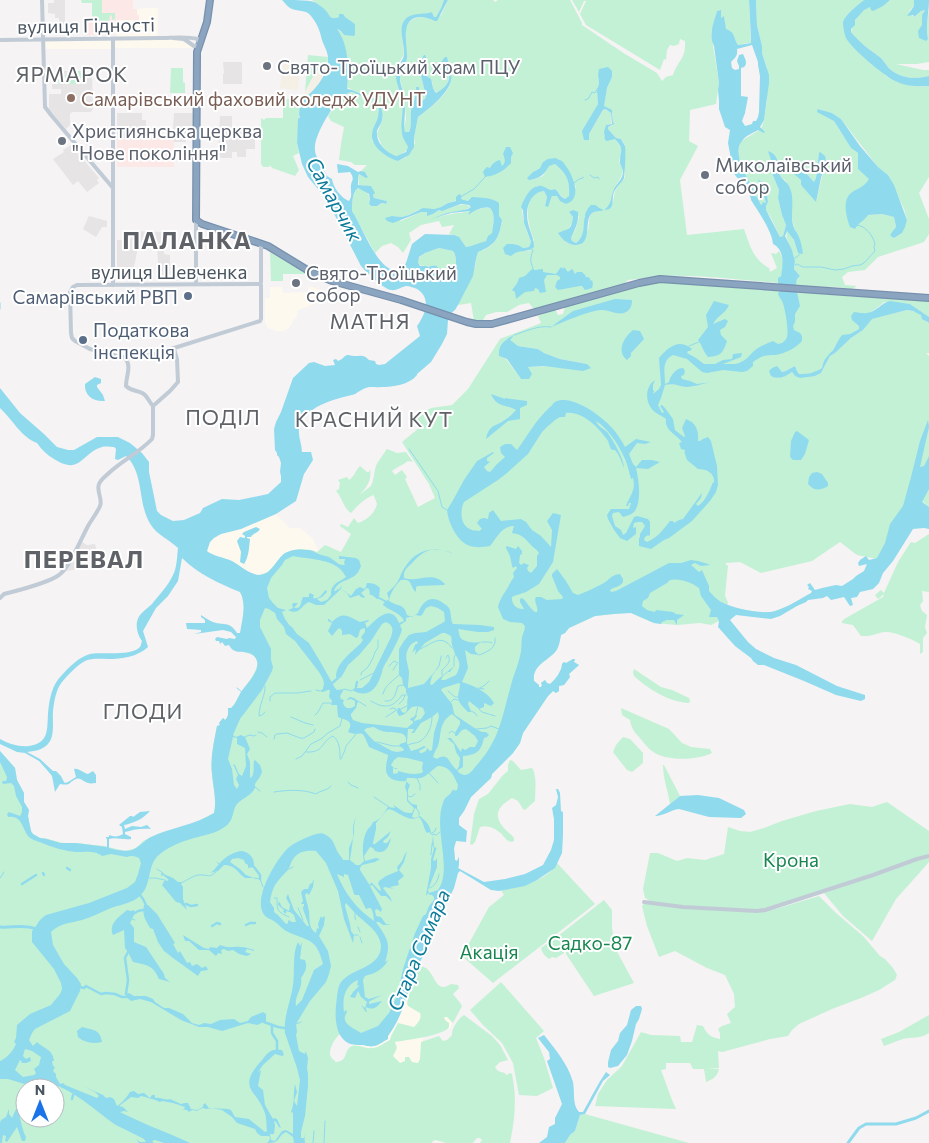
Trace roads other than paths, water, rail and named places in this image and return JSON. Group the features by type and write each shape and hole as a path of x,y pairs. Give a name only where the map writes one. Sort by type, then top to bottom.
{"highway":[{"path":"210,0 205,28 197,52 196,220 202,224 260,243 324,278 476,324 492,324 639,283 660,279 929,298"}],"street":[{"path":"42,0 45,106 113,188"},
{"path":"189,38 197,36 205,28"},
{"name":"вулиця Гідності","path":"173,38 184,40 194,46 199,44"},
{"name":"вулиця Гідності","path":"173,38 189,43 197,59"},
{"path":"189,38 198,39 199,44"},
{"name":"вулиця Гідності","path":"0,40 189,38"},
{"path":"113,39 113,284"},
{"path":"196,220 196,284"},
{"path":"0,598 4,594 43,582 62,572 101,504 99,484 104,477 152,439 153,406 144,394 133,391 126,386 128,360 125,358 151,355 174,349 261,320 260,243"},
{"name":"вулиця Шевченка","path":"125,358 90,349 72,338 70,296 72,289 77,285 261,284"},
{"path":"153,406 178,382 174,349"},
{"path":"644,902 683,907 765,910 929,856"}],"water":[{"path":"282,0 314,2 332,18 337,18 339,14 343,14 355,24 354,36 344,35 337,29 346,50 348,65 347,89 372,97 378,102 382,109 383,117 377,131 377,138 384,148 397,156 406,152 408,147 402,135 402,106 396,76 404,55 402,25 406,18 413,15 432,12 434,17 436,17 444,0 448,0 437,21 422,17 413,19 408,24 406,37 407,59 400,78 405,98 405,132 409,132 410,129 411,111 416,87 419,87 421,101 426,96 417,60 421,60 425,55 427,60 422,71 431,79 436,93 449,80 448,73 441,67 441,62 445,57 447,57 451,71 449,85 442,96 418,117 414,147 409,155 398,161 385,155 377,148 372,135 378,118 378,104 352,92 340,99 325,120 317,137 315,152 327,176 332,179 338,192 346,200 349,201 351,197 353,177 350,172 338,173 337,164 348,166 358,172 365,172 368,177 366,178 359,174 358,185 371,186 375,193 373,195 374,198 387,201 386,204 382,203 377,206 371,206 369,204 369,194 358,188 353,195 352,211 374,252 393,272 398,273 406,263 412,244 425,234 454,235 459,237 466,247 486,241 492,233 494,216 490,208 484,208 468,215 470,211 451,213 431,219 447,213 471,207 461,204 442,211 439,210 427,216 427,212 421,212 393,223 385,218 392,216 402,217 423,208 434,209 441,207 456,201 456,197 459,194 462,196 461,199 468,201 472,197 496,201 499,203 499,216 502,220 500,232 493,244 478,252 473,276 455,310 450,314 447,334 431,362 410,381 391,387 368,387 354,394 320,405 306,415 299,429 299,435 302,452 311,452 313,460 304,474 296,501 276,514 241,529 221,534 210,542 207,551 232,561 256,575 267,572 285,553 293,550 312,551 329,557 338,564 343,565 345,565 345,559 339,559 339,556 359,560 361,566 358,572 340,583 334,591 339,587 339,590 342,585 341,589 324,605 316,605 309,602 298,611 292,612 288,610 293,608 292,604 294,603 298,603 294,608 298,608 303,597 309,597 310,593 314,595 313,598 317,598 326,590 327,592 322,597 317,599 321,602 327,600 331,595 333,586 346,577 342,571 330,563 293,556 285,560 271,578 267,588 269,598 278,608 286,610 282,612 285,619 297,634 309,643 335,688 337,690 344,689 340,696 344,700 345,707 355,706 355,701 351,699 346,700 350,697 358,701 351,716 353,720 362,723 407,728 413,723 410,720 411,718 416,714 417,716 414,721 421,719 425,713 423,708 418,706 412,707 405,714 399,716 397,712 398,708 400,708 405,713 408,697 402,678 399,675 399,649 409,635 426,632 445,620 444,612 431,606 426,608 422,615 414,616 425,602 435,599 446,605 450,610 453,624 494,627 494,630 488,632 458,629 462,639 482,642 475,647 475,651 479,655 471,654 465,650 468,668 462,682 484,692 494,703 491,706 484,703 484,707 479,709 469,701 468,704 471,711 468,712 458,699 459,683 441,690 452,704 455,715 489,735 484,738 478,751 472,755 463,756 463,767 458,772 466,775 484,756 495,737 521,654 525,626 522,623 503,619 498,607 517,568 512,566 506,546 516,549 518,546 522,551 519,563 521,565 524,563 529,565 527,568 531,573 537,566 537,556 539,553 522,537 512,533 514,526 503,530 490,546 470,546 457,536 451,526 447,510 477,461 493,452 487,458 487,461 490,462 484,467 490,472 505,457 501,453 500,447 505,444 511,444 517,450 554,402 562,400 579,404 595,413 609,425 625,447 636,439 651,442 645,444 637,443 629,454 636,467 642,460 660,462 648,469 636,468 639,491 637,508 627,516 623,517 619,512 613,513 612,516 615,526 621,530 623,535 626,533 634,517 648,519 650,522 650,535 645,537 644,540 647,542 657,536 670,521 674,523 683,519 702,493 701,498 696,504 698,506 701,504 714,483 710,472 698,469 687,460 685,450 681,449 679,443 682,442 669,429 666,419 655,412 649,405 647,396 651,383 655,380 653,394 661,385 659,358 670,347 683,344 692,349 687,353 704,364 715,364 723,360 732,359 733,354 742,353 741,357 723,364 735,364 743,361 762,346 773,341 778,344 786,340 785,313 778,294 780,289 778,278 781,276 782,258 780,250 773,244 761,215 751,200 747,187 731,170 732,164 728,143 730,130 725,127 719,109 719,83 712,42 712,28 717,11 721,10 721,18 724,16 726,29 733,34 738,45 751,43 749,0 756,0 757,25 762,53 769,75 764,120 760,127 765,132 758,130 745,138 739,146 739,153 742,167 761,205 763,202 766,203 758,179 763,184 765,183 768,202 766,210 780,237 783,236 786,225 782,215 778,198 779,190 772,173 773,166 768,151 777,159 781,177 791,191 794,229 798,234 803,254 798,253 794,240 787,231 785,236 795,261 794,269 800,276 797,279 795,289 800,306 795,314 793,326 794,330 802,336 802,341 787,352 760,358 753,362 753,366 747,371 742,372 723,370 702,372 687,359 673,355 669,357 664,367 665,384 669,382 672,375 680,368 683,368 685,371 684,375 681,376 682,379 697,384 712,382 689,387 674,384 665,385 658,405 662,413 664,412 660,406 662,405 665,408 673,419 675,430 684,437 682,428 686,419 696,427 698,441 708,437 711,441 717,466 718,485 710,501 692,521 651,549 639,546 640,534 645,526 642,522 634,523 633,528 636,527 636,534 627,541 620,538 608,519 607,515 611,509 629,509 631,503 626,506 633,490 634,482 633,478 631,479 620,449 609,433 596,421 612,440 624,464 624,468 618,454 615,450 611,449 608,441 600,431 590,421 572,413 566,413 565,417 555,420 542,432 528,454 507,473 464,502 462,517 467,527 479,531 482,529 477,523 480,519 488,519 489,513 493,510 501,521 521,519 551,547 552,530 547,521 553,513 561,515 553,562 539,584 526,592 512,597 514,604 519,609 524,609 520,602 522,598 535,612 537,612 536,597 547,600 562,599 563,597 558,591 552,576 557,569 573,593 578,595 620,574 623,582 610,590 611,592 669,563 681,563 691,560 710,565 701,566 695,563 691,565 699,572 702,570 709,586 709,591 721,602 748,610 775,611 811,593 812,591 808,589 807,585 810,583 815,590 836,585 842,586 864,571 867,564 859,566 860,560 866,556 869,560 877,558 885,543 890,524 903,506 920,441 928,420 929,427 920,467 924,466 929,456 929,489 922,502 929,507 929,529 913,529 893,561 883,573 879,583 873,589 860,592 857,597 851,598 853,605 850,606 844,597 831,600 827,596 808,600 771,619 736,615 730,620 756,649 774,658 796,665 837,686 865,695 865,699 861,701 836,695 764,665 758,665 735,646 718,627 719,621 717,617 709,617 711,610 701,596 699,588 681,580 670,580 650,593 648,598 643,601 642,606 647,610 655,612 656,610 684,615 677,620 677,625 674,620 667,620 661,624 654,623 631,613 595,616 569,628 561,635 559,645 553,655 535,671 534,681 539,687 541,687 541,683 545,680 550,684 558,675 564,662 575,659 574,662 579,665 569,674 570,677 564,685 559,686 559,691 556,693 553,691 548,696 523,733 520,743 513,753 471,797 459,818 459,825 467,831 466,842 456,841 454,848 455,860 457,861 459,857 458,868 484,882 525,874 543,865 554,840 552,808 556,805 558,797 556,789 558,789 561,811 563,812 562,853 555,868 537,880 525,886 499,891 491,890 460,871 458,873 454,888 429,935 430,942 413,976 402,1010 388,1039 373,1046 353,1045 344,1040 338,1031 336,1010 339,986 343,980 375,960 381,946 375,932 346,903 345,906 351,931 354,935 353,943 344,919 338,891 326,863 316,851 299,853 275,885 270,902 274,912 286,924 289,920 296,922 294,915 286,911 286,914 278,905 279,901 282,907 289,911 290,905 286,898 288,894 294,910 309,926 303,909 304,904 301,904 303,901 301,892 304,889 308,889 314,879 309,895 307,893 305,895 310,924 316,933 317,928 319,929 318,924 321,916 322,918 325,916 324,925 319,936 328,951 331,966 326,982 310,1001 296,1024 299,1051 305,1054 306,1052 308,1058 308,1086 305,1116 301,1132 301,1138 304,1138 304,1133 305,1143 294,1143 293,1137 286,1132 277,1141 267,1143 270,1138 269,1136 261,1136 255,1129 237,1123 222,1110 212,1108 231,1110 235,1117 249,1119 265,1132 267,1131 265,1112 249,1083 254,1070 268,1053 273,1050 282,1050 284,1055 275,1054 258,1072 261,1070 258,1086 263,1090 265,1105 273,1119 277,1119 281,1128 274,1121 274,1134 270,1134 271,1140 275,1141 282,1131 286,1130 293,1134 293,1113 291,1112 295,1084 297,1092 294,1101 297,1106 300,1080 285,1033 285,1027 293,985 294,957 298,942 300,946 302,942 300,959 305,960 306,968 301,978 296,1006 302,1000 314,970 323,964 318,949 314,945 306,939 286,931 264,914 261,906 261,897 272,869 288,848 315,834 322,833 329,837 343,860 349,860 349,848 353,838 353,826 356,816 354,826 354,832 350,860 356,865 360,865 364,861 363,845 366,833 373,822 388,807 395,808 393,805 403,812 412,813 414,808 407,801 406,781 399,781 389,777 386,771 388,755 369,747 363,734 348,732 350,723 338,717 337,705 331,705 330,690 320,691 323,689 324,683 319,672 295,641 286,634 275,613 265,608 260,620 260,627 271,649 272,671 262,690 240,719 233,735 245,737 250,749 247,754 250,762 251,778 254,761 260,765 262,773 255,784 254,790 236,805 231,820 223,828 213,833 179,843 160,854 152,864 145,889 136,899 86,919 62,925 51,932 53,945 64,964 81,984 80,991 70,1011 35,1029 29,1040 33,1046 37,1042 52,1054 53,1066 55,1067 53,1071 57,1078 15,1078 15,1081 0,1079 0,1061 10,1054 16,1044 14,1042 17,1025 30,1014 51,1005 62,989 54,969 32,942 32,931 46,915 89,903 127,888 135,882 141,863 139,858 134,856 127,857 111,854 102,856 93,852 67,851 29,837 19,820 8,817 7,814 9,812 20,816 22,807 16,796 14,786 11,783 3,784 2,782 6,781 7,777 0,762 0,751 15,768 17,780 24,793 24,802 29,810 28,816 33,834 40,838 60,843 107,847 106,837 109,837 109,835 120,836 123,834 122,827 119,825 130,816 133,817 140,812 150,811 138,820 124,825 125,829 132,826 141,827 147,825 151,829 125,832 131,839 109,839 109,848 123,851 132,850 151,837 214,813 215,798 212,762 217,726 220,725 219,723 223,718 226,719 228,708 234,705 254,674 257,664 256,659 250,653 234,650 229,645 225,646 222,642 220,644 219,641 216,641 217,637 235,639 236,637 231,632 223,630 194,634 201,632 201,630 187,629 186,623 205,623 201,615 208,620 230,626 237,633 240,633 243,612 242,597 240,592 202,574 182,558 178,581 168,596 156,608 143,631 148,647 129,657 85,661 70,673 58,688 53,711 52,738 41,749 27,752 40,759 53,771 56,771 65,783 76,777 74,769 76,769 88,774 93,771 96,775 96,783 89,783 78,779 68,784 60,784 55,792 52,776 39,761 25,753 17,752 0,744 0,739 10,744 22,746 29,746 40,742 46,735 49,703 53,688 71,666 82,657 90,654 123,653 135,650 141,646 142,641 137,628 138,618 152,604 171,579 177,562 178,548 151,525 144,508 136,471 126,456 118,460 115,459 116,449 114,447 102,447 76,464 63,464 44,452 37,443 26,437 0,408 0,388 20,413 57,447 74,450 97,437 118,437 130,443 149,462 149,472 157,511 173,521 184,520 200,513 203,508 222,499 239,500 268,494 281,482 281,463 275,450 274,429 293,378 309,363 314,362 325,366 335,365 333,360 336,359 338,361 349,355 364,356 369,360 375,361 376,364 385,364 420,336 417,326 426,307 422,293 417,289 407,286 395,290 388,289 363,269 327,200 308,177 302,164 297,143 300,102 315,89 323,78 328,56 318,27 311,16 307,12 290,8","holes":["752,45 758,62 760,76 758,117 752,124 745,126 742,121 748,97 741,96 741,68 744,67 746,62 743,54 739,55 737,61 739,69 735,70 732,68 731,62 736,57 737,49","439,248 453,251 456,257 453,278 445,279 437,266 420,266 418,263 419,257","445,633 451,636 452,646 459,663 456,675 441,680 454,666 432,685 430,684 432,676 436,670 424,684 408,688 409,672 406,657 408,649 417,641 418,643 415,645 412,653 416,649 415,655 425,643","438,712 439,717 434,733 432,750 430,751 427,748 422,753 419,751 426,747 411,751 407,743 408,729 413,729 411,733 414,733 421,723","452,714 460,721 455,736 466,729 478,741 475,747 465,750 462,748 461,752 451,738 447,738 454,744 460,758 457,770 446,758 441,757 437,759 433,757 438,746 444,721","374,727 381,731 404,735 406,742 399,746 404,749 403,751 392,751 374,741 364,730","233,737 237,738 237,744 245,748 246,766 242,776 233,764 238,775 236,779 239,785 237,789 234,785 232,769 228,759","398,757 407,758 423,762 423,772 411,774 398,771 398,773 394,774 393,768 396,769 398,768 394,768 391,765","438,766 442,766 451,772 458,785 457,790 452,791 443,803 440,825 444,871 438,890 429,893 428,890 437,867 437,858 435,861 433,860 437,846 436,848 434,847 433,835 426,822 420,816 412,817 415,808 417,809 417,805 412,804 408,800 410,785 406,781 407,778 421,778","389,809 411,819 419,817 421,819 427,833 429,832 433,836 432,844 434,849 426,896 428,893 434,897 434,900 423,916 415,933 403,969 397,996 389,1013 378,1026 361,1033 346,1023 345,1016 347,1012 346,1010 344,1012 345,993 350,985 358,980 357,986 359,986 350,997 355,998 358,991 367,1002 365,1008 361,1005 366,1012 366,1007 375,1008 382,1001 369,1004 370,1001 382,995 369,999 365,997 363,980 365,976 381,968 388,960 385,962 388,949 387,940 376,922 383,925 391,925 386,924 381,917 376,916 375,910 377,909 381,912 382,909 370,886 372,885 381,896 386,896 392,902 383,888 394,889 390,887 399,885 398,881 404,876 399,870 404,862 407,851 397,867 398,871 379,881 378,884 381,891 371,882 370,885 360,868 362,865 380,859 376,858 365,861 364,856 370,847 378,852 384,851 388,847 391,838 387,843 384,843 383,841 391,831 373,844 376,823","337,874 344,877 344,874 348,875 354,894 359,895 366,909 371,908 374,921 357,906","25,1049 41,1057 39,1065 34,1069 36,1073 23,1077 15,1070 20,1060 21,1063 31,1061 30,1057 26,1059 23,1056"]},
{"path":"864,0 890,0 873,11 870,7 864,10 855,20 855,25 851,32 895,73 910,78 929,76 929,86 912,86 895,81 868,61 849,43 843,28 844,19"},
{"path":"914,0 929,0 928,39 926,41 919,38 918,31 922,25 922,15 925,10 914,17 913,15 907,16 914,6"},
{"path":"608,67 612,71 612,77 607,88 604,106 612,110 614,124 608,127 608,129 616,138 621,139 625,146 625,162 624,178 614,192 612,206 608,210 604,210 610,203 614,189 623,174 620,162 620,145 615,139 605,140 604,132 606,125 612,124 611,113 605,109 603,110 589,134 589,140 584,140 582,131 598,104 599,69"},
{"path":"818,109 832,113 841,119 860,146 878,167 888,175 894,185 907,220 902,233 894,238 892,237 890,235 896,227 894,217 882,214 868,215 855,229 850,227 846,201 852,192 864,185 869,179 858,169 858,153 851,148 834,121 817,112"},
{"path":"506,147 510,147 513,153 511,163 500,173 485,177 483,172 487,167 490,168 500,160 503,165 505,160 503,154"},
{"path":"820,152 825,156 826,161 816,202 801,185 801,180 794,174 790,166 804,164 806,173 814,182"},
{"path":"556,158 562,161 568,169 575,188 574,198 566,204 560,201 557,196 552,196 548,207 545,206 547,197 544,191 535,195 529,203 527,213 534,247 517,252 511,256 505,254 503,248 507,244 516,244 523,248 529,247 531,242 524,223 521,207 525,197 532,189 540,186 551,190 555,189 565,199 569,196 567,178 555,164 549,166 544,174 539,177 529,180 527,178 540,168 543,162"},
{"path":"591,205 595,205 603,210 591,214 589,217 584,242 580,245 574,245 567,242 558,233 570,227 573,217 569,212 573,210 578,212 577,222 571,238 576,243 582,234 585,214"},
{"path":"561,267 563,269 564,267 568,272 572,269 575,274 582,272 585,277 590,278 590,281 592,280 592,288 585,290 580,286 558,290 555,287 560,277 557,275 547,275 544,280 546,292 540,293 535,288 534,291 525,292 516,299 515,292 512,290 519,278 525,276 533,268 534,270 543,269 543,272 556,274"},
{"path":"615,299 632,300 632,304 626,312 594,311 551,327 573,311"},
{"path":"714,301 729,305 713,324 725,319 728,321 725,327 720,330 721,335 727,341 721,353 708,357 698,340 708,327 706,315"},
{"path":"890,301 910,304 929,317 929,323 922,319 921,315 907,310 872,319 863,330 830,356 821,373 815,376 800,378 792,372 776,378 771,376 769,371 777,366 782,372 795,366 799,374 811,373 822,368 825,360 842,335 850,334 859,329 859,326 852,320 851,316 854,312 870,312"},
{"path":"633,330 640,331 644,339 627,360 622,352 622,344"},
{"path":"514,335 510,340 518,346 538,349 560,359 587,364 591,368 583,371 544,366 528,367 532,374 529,379 521,379 507,359 499,356 502,343"},
{"path":"95,377 101,379 101,383 97,387 105,401 94,399 86,392 85,384"},
{"path":"491,394 505,399 527,401 527,405 520,408 520,419 508,421 486,439 491,428 503,422 516,410 499,404"},
{"path":"797,431 809,440 801,460 793,460 790,457 791,441"},
{"path":"812,473 822,474 828,486 817,490 808,484"},
{"path":"256,527 260,529 251,537 247,537 250,539 249,549 244,564 240,562 241,552 237,541 240,537 245,538 242,534 244,532"},
{"path":"435,550 426,552 416,559 406,569 404,578 430,577 440,580 445,584 418,586 416,587 416,592 409,581 401,580 389,601 402,607 407,615 411,617 406,618 406,621 400,625 401,633 384,666 378,683 372,690 361,693 352,690 362,688 369,682 391,637 392,628 386,622 382,624 371,641 348,665 342,676 340,678 336,677 342,662 363,640 361,637 365,629 360,630 356,638 350,634 342,635 340,628 332,636 328,631 332,623 328,619 332,622 339,617 346,616 360,622 368,620 365,623 367,628 388,613 395,616 399,623 404,621 398,614 383,605 385,602 370,595 367,588 361,593 364,598 359,595 350,598 347,593 351,596 360,587 365,589 367,583 373,584 380,588 379,597 387,601 389,599 387,593 397,583 410,561 420,553"},
{"path":"698,795 719,798 744,810 746,814 741,818 709,817 679,809 655,816 680,796"},
{"path":"240,851 246,852 251,856 254,861 254,867 248,868 244,860 238,858 232,859 230,862 246,875 254,878 245,878 228,865 224,865 218,871 210,873 225,858"},
{"path":"161,873 178,882 183,882 181,884 183,887 183,899 187,910 180,903 176,902 162,885 165,880 169,880 163,875 161,876"},
{"path":"144,905 148,905 157,914 175,943 173,944 178,953 180,951 187,963 190,962 192,966 197,964 202,968 206,966 208,970 201,971 198,976 164,951 153,929 150,928 145,919"},
{"path":"127,910 134,910 135,913 130,923 134,928 134,942 146,947 165,978 170,982 159,979 149,966 133,962 125,948 124,930 113,935 113,924"},
{"path":"183,935 204,948 217,948 220,945 245,947 254,951 247,949 245,952 251,954 247,956 233,950 228,951 224,949 221,950 222,954 218,953 216,956 209,950 199,950 189,941 185,941"},
{"path":"129,993 134,996 146,996 153,999 164,1008 169,1008 183,1014 192,1023 199,1025 234,1019 240,1023 248,1021 251,1017 263,1012 266,1014 266,1021 257,1025 248,1023 222,1031 208,1027 199,1027 181,1020 151,1002 140,999 131,1001 126,997 126,994"},
{"path":"636,1006 641,1006 642,1009 627,1055 618,1066 610,1068 608,1067 608,1062 611,1050 618,1041 620,1033 627,1025 631,1010"},
{"path":"82,1027 98,1032 102,1042 83,1041 78,1037 77,1031"},
{"path":"544,1035 568,1069 573,1082 575,1106 579,1112 583,1112 606,1072 610,1075 603,1081 585,1114 580,1115 575,1131 565,1143 539,1143 547,1137 549,1127 555,1124 555,1118 562,1104 547,1061 550,1059 549,1052 538,1038"},
{"path":"65,1085 97,1098 99,1096 83,1086 103,1095 106,1098 114,1099 117,1106 130,1092 134,1091 138,1094 144,1093 150,1098 152,1095 155,1095 155,1098 170,1099 181,1104 188,1103 191,1109 197,1110 203,1107 205,1103 211,1108 189,1112 181,1109 185,1107 173,1103 160,1102 141,1096 138,1098 131,1097 119,1106 128,1112 120,1112 190,1143 164,1143 155,1140 152,1141 154,1143 139,1143 136,1139 140,1142 146,1142 144,1139 116,1125 65,1089"},
{"path":"9,1109 9,1114 12,1118 15,1111 16,1128 7,1142 5,1141 6,1136 3,1135 2,1143 0,1143 0,1123 6,1117"},
{"path":"17,1128 22,1128 26,1137 25,1141 22,1141"}],"waterway":[{"path":"585,100 588,99 592,92 595,93 598,88"},
{"path":"590,175 599,179"},
{"path":"462,196 474,189 485,177"},
{"path":"574,183 583,177"},
{"path":"795,265 835,270 864,263 875,251 875,244 869,232 857,225"},
{"path":"532,249 531,264 533,268"},
{"path":"795,258 800,254"},
{"path":"0,303 0,309"},
{"path":"514,335 537,328 551,327"},
{"path":"689,346 699,342"},
{"path":"409,449 438,491 442,507 447,510"},
{"path":"479,655 493,647 495,638"},
{"path":"361,675 368,667 378,648 378,640"},
{"path":"418,650 440,640 448,643 452,648"},
{"path":"482,642 492,643"},
{"path":"454,666 456,654"},
{"path":"442,675 442,670 449,662 448,655 446,658"},
{"path":"436,670 441,656"},
{"path":"389,666 394,661 398,663"},
{"path":"393,670 397,664"},
{"path":"360,680 374,673"},
{"path":"383,694 387,686 399,675"},
{"path":"330,685 338,678"},
{"path":"480,688 489,681"},
{"path":"356,687 357,682"},
{"path":"385,701 393,699 398,686 403,685"},
{"path":"265,686 259,716 265,712"},
{"path":"237,688 242,692"},
{"path":"478,688 484,689"},
{"path":"344,689 352,691"},
{"path":"316,690 320,691"},
{"path":"270,701 270,697 275,693 311,691"},
{"path":"448,691 455,697 458,697"},
{"path":"371,701 388,706 395,703 402,695 406,695"},
{"path":"399,704 405,695"},
{"path":"451,702 454,699 458,700"},
{"path":"358,701 366,706"},
{"path":"315,715 323,703 331,703"},
{"path":"401,709 407,706"},
{"path":"416,714 418,706"},
{"path":"390,709 396,709"},
{"path":"479,709 482,712 495,716"},
{"path":"386,717 397,710"},
{"path":"471,711 477,716"},
{"path":"291,717 313,725"},
{"path":"408,745 419,742 425,737 430,728 432,717"},
{"path":"296,759 302,756 311,744 340,726 342,718"},
{"path":"476,729 491,726 499,729"},
{"path":"274,739 277,734 287,733 304,738 314,732 315,729"},
{"path":"449,733 452,731 455,733"},
{"path":"258,732 267,737"},
{"path":"341,759 346,746 356,734"},
{"path":"245,737 256,735"},
{"path":"306,752 316,751 333,736 338,743 340,759"},
{"path":"377,742 399,746"},
{"path":"429,773 438,783"},
{"path":"417,778 420,790"},
{"path":"348,782 358,788"},
{"path":"274,792 295,790 316,794 331,786"},
{"path":"255,787 260,791"},
{"path":"408,796 411,797 415,794"},
{"path":"374,797 389,807"},
{"path":"416,808 419,815"},
{"path":"432,833 436,828"},
{"path":"433,834 436,835 440,832"},
{"path":"431,855 432,844"},
{"path":"254,867 260,875 260,879"},
{"path":"289,869 293,867"},
{"path":"157,869 164,875"},
{"path":"0,878 4,872"},
{"path":"183,882 195,876 210,876 216,872"},
{"name":"Стара Самара","path":"429,888 433,887 436,883 439,874"},
{"path":"22,884 36,875"},
{"path":"149,878 165,880"},
{"path":"254,878 260,879 263,887"},
{"path":"140,895 146,905"},
{"path":"274,898 277,898 280,912 289,917"},
{"path":"186,904 191,906 197,905"},
{"path":"298,908 303,920"},
{"path":"135,913 143,910"},
{"path":"355,913 356,920"},
{"path":"212,926 217,923 220,924"},
{"path":"246,925 255,923"},
{"path":"0,927 22,926 36,929"},
{"path":"358,927 360,932"},
{"path":"360,937 362,943"},
{"path":"126,994 128,980 125,958 128,952"},
{"path":"80,987 84,988 86,986 101,994 115,994 126,997"},
{"path":"264,1022 284,1028"},
{"path":"296,1024 301,1022"},
{"path":"272,1025 272,1033 277,1041 277,1049"},
{"path":"72,1099 73,1095"},
{"path":"848,1143 859,1128 866,1124 896,1124 916,1118 929,1111"},
{"path":"324,1143 325,1121"},
{"path":"313,1143 314,1131"}],"place":[{"name":"Свято-Троїцький храм ПЦУ","path":"267,66"},
{"name":"Самарівський фаховий коледж УДУНТ","path":"71,98"},
{"name":"Християнська церква \"Нове покоління\"","path":"62,141"},
{"name":"Миколаївський собор","path":"705,175"},
{"name":"Свято-Троїцький собор","path":"296,283"},
{"name":"Самарівський РВП","path":"188,296"},
{"name":"Податкова інспекція","path":"83,340"}],"district":[{"name":"ЯРМАРОК","path":"72,73"},
{"name":"ПАЛАНКА","path":"187,239"},
{"name":"МАТНЯ","path":"370,320"},
{"name":"ПОДІЛ","path":"223,416"},
{"name":"КРАСНИЙ КУТ","path":"374,418"},
{"name":"ПЕРЕВАЛ","path":"84,558"},
{"name":"ГЛОДИ","path":"143,710"}],"water label":[{"name":"Самарчик","path":"335,199"}],"park label":[{"name":"Крона","path":"791,859"},
{"name":"Садко-87","path":"590,942"},
{"name":"Акація","path":"489,951"}]}
